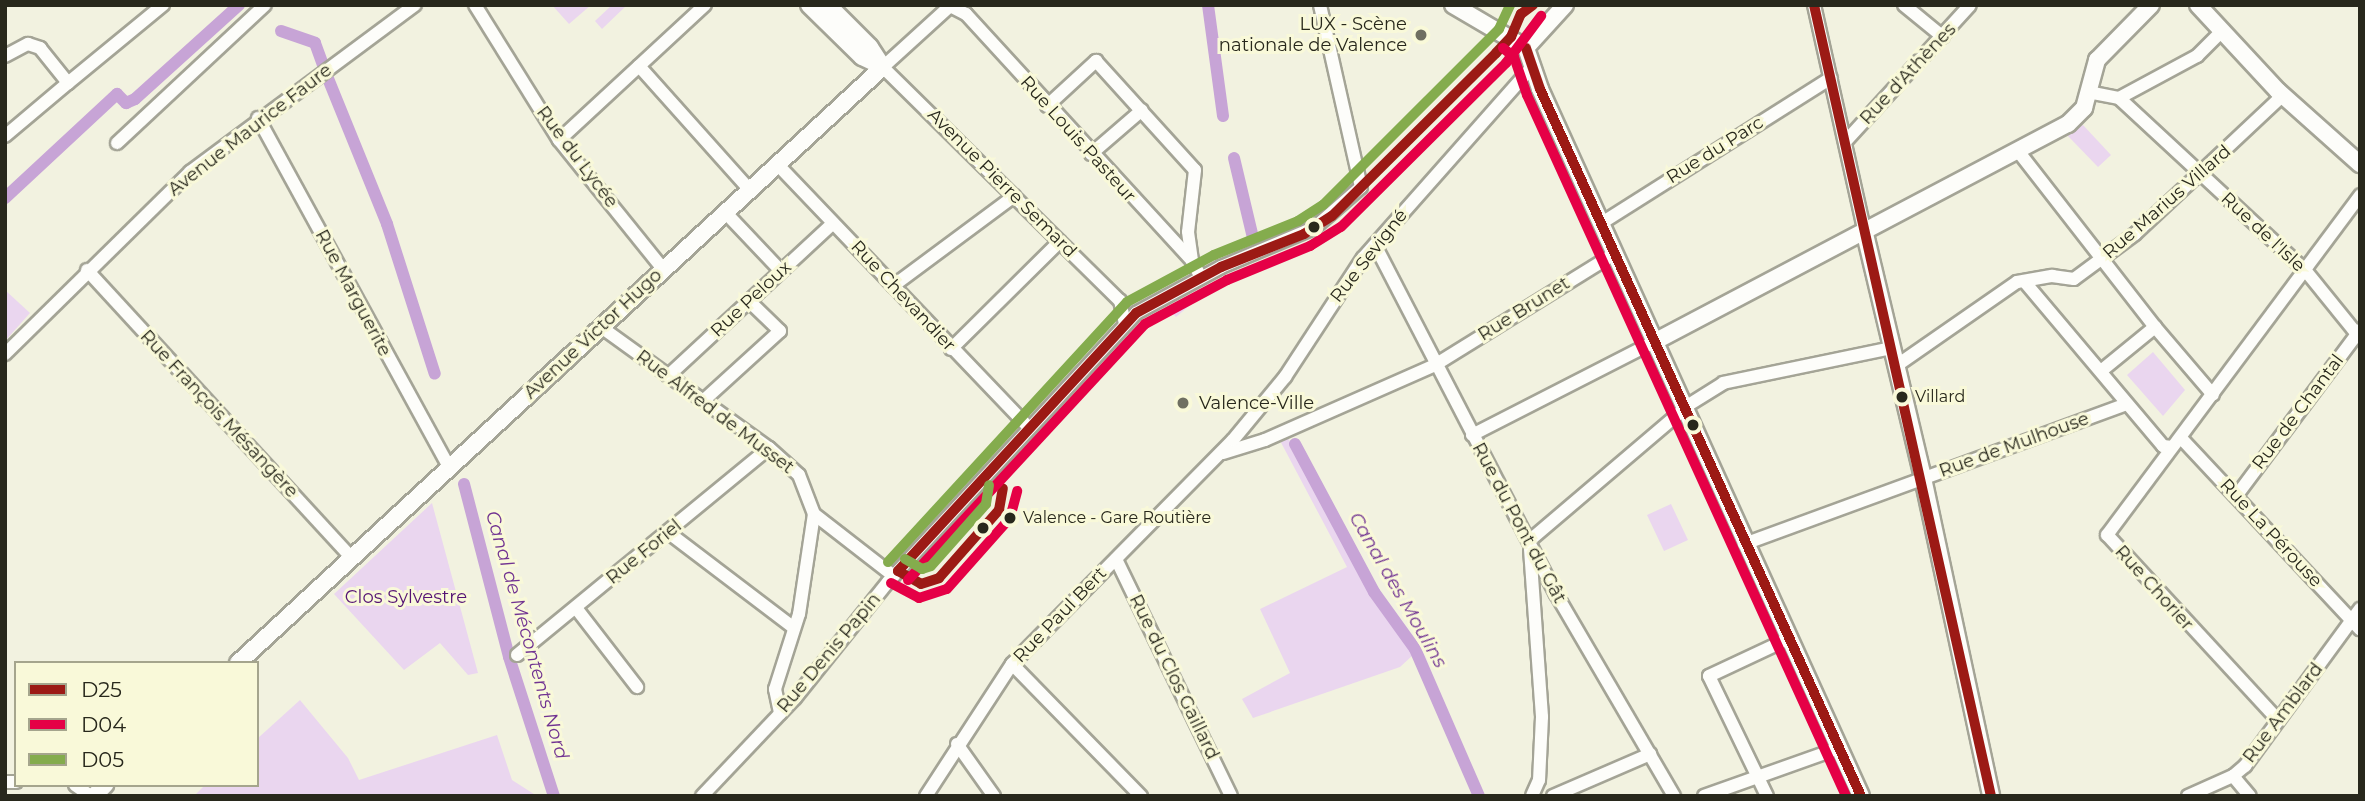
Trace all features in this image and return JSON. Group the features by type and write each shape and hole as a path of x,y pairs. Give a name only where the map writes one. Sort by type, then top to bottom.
{"main road":[{"path":"809,5 862,57 883,67"},
{"path":"828,5 870,47 883,67"},
{"path":"1453,5 1526,48 1530,69 1861,796"},
{"path":"1526,48 1565,5"},
{"path":"1654,342 1865,234 2068,124 2084,108 2097,60 2151,5"},
{"path":"2198,5 2283,95 2360,164"},
{"name":"Avenue Victor Hugo","path":"240,661 883,67"},
{"path":"1865,234 1923,478 1991,796"}],"street":[{"path":"5,136 163,5"},
{"path":"117,143 265,5"},
{"name":"Avenue Maurice Faure","path":"5,354 87,270 190,172 258,118 415,5"},
{"name":"Rue du Lycée","path":"475,5 559,140 663,269"},
{"path":"559,140 705,5"},
{"name":"Rue Denis Papin","path":"702,796 780,713 894,576 1029,428 1115,340 1125,324 1148,305 1201,277 1314,228 1361,187 1320,5"},
{"path":"1814,5 1865,234"},
{"path":"1904,5 1943,37"},
{"name":"Rue d'Athènes","path":"1845,142 1970,5"},
{"name":"Avenue Victor Hugo","path":"883,67 950,6"},
{"name":"Rue Louis Pasteur","path":"950,6 965,14 1192,261 1201,277"},
{"path":"2088,92 2119,98 2197,55 2222,31"},
{"path":"5,56 28,44 40,48 68,83"},
{"path":"1047,106 1096,61 1142,110 1195,170 1188,232 1192,261"},
{"path":"639,66 749,189"},
{"name":"Avenue Pierre Semard","path":"883,67 1120,301"},
{"name":"Rue Sevigné","path":"1220,454 1277,387 1375,245 1530,69"},
{"name":"Rue du Parc","path":"1600,224 1831,78"},
{"name":"Rue Marius Villard","path":"1896,366 2024,281 2052,276 2074,279 2103,258 2201,174 2283,95"},
{"name":"Rue de l'Isle","path":"2119,98 2305,270 2359,334"},
{"path":"1091,154 1142,110"},
{"name":"Rue Marguerite","path":"258,118 449,467"},
{"path":"2018,151 2155,327 2213,395"},
{"name":"Rue Chevandier","path":"776,164 1029,428"},
{"path":"893,286 1014,195"},
{"path":"2176,442 2360,195"},
{"path":"725,212 781,271"},
{"name":"Rue Peloux","path":"668,376 833,223"},
{"path":"951,349 1060,241"},
{"name":"Rue du Pont du Gât","path":"1375,245 1435,365 1529,541 1674,796"},
{"name":"Rue Brunet","path":"1220,454 1274,437 1435,365 1614,254"},
{"name":"Rue François Mésangère","path":"87,270 351,557"},
{"name":"Rue La Pérouse","path":"2024,281 2163,446 2176,442 2237,495 2355,625"},
{"path":"703,401 780,331 749,301"},
{"path":"1125,324 1120,301 1148,305"},
{"name":"Rue Alfred de Musset","path":"601,327 769,448 799,475 814,514"},
{"path":"2101,371 2155,327"},
{"name":"Rue de Chantal","path":"2237,495 2359,334"},
{"path":"1472,435 1654,342"},
{"path":"1532,796 1539,780 1542,716 1529,541 1685,410 1723,383 1892,348"},
{"name":"Rue de Mulhouse","path":"1744,544 2126,404"},
{"name":"Rue Chorier","path":"2176,442 2107,535 2278,720"},
{"name":"Rue Foriel","path":"517,654 669,533 769,448"},
{"name":"Rue Paul Bert","path":"926,796 957,744 1012,664 1220,454"},
{"path":"780,713 775,689 794,628 814,514 894,576"},
{"path":"669,533 794,628"},
{"name":"Rue du Clos Gaillard","path":"1116,559 1231,796"},
{"path":"576,608 637,687"},
{"name":"Rue Amblard","path":"2188,796 2233,776 2355,625 2360,609"},
{"path":"1767,796 1709,676 1788,639"},
{"path":"1012,664 1141,796"},
{"path":"957,744 994,796"},
{"path":"1704,796 1756,775 1839,748"},
{"path":"1553,796 1650,754"},
{"path":"2233,776 2250,796"}],"green space":[{"path":"552,5 591,5 569,24"},
{"path":"612,5 627,5 602,29 595,21"},
{"path":"2083,125 2111,155 2098,167 2066,134"},
{"path":"5,290 30,313 5,341"},
{"path":"1203,294 1176,317 1168,309"},
{"path":"2153,352 2185,390 2163,416 2127,375"},
{"path":"1285,432 1356,567 1413,655 1400,667 1253,718 1242,699 1290,673 1260,609 1347,567 1277,435"},
{"name":"Clos Sylvestre","path":"432,503 478,673 468,675 440,643 404,670 334,594"},
{"path":"1671,504 1688,540 1664,551 1647,515"},
{"path":"300,700 348,758 359,780 497,735 512,780 537,796 196,794 203,787 259,787 259,737"}],"waterway":[{"path":"5,198 117,94 126,103 135,99 239,5"},
{"name":"Canal des Moulins","path":"1208,5 1223,116"},
{"name":"Canal de Mécontents Nord","path":"281,31 315,43 323,65"},
{"name":"Canal de Mécontents Nord","path":"327,76 387,224 435,374"},
{"name":"Canal des Moulins","path":"1234,158 1253,238"},
{"name":"Canal des Moulins","path":"1295,444 1374,592 1415,649 1479,796"},
{"name":"Canal de Mécontents Nord","path":"464,484 509,657 554,796"}],"transit line":[{"name":"D05","path":"888,562 1127,302 1214,255 1298,221 1323,205 1499,29 1510,5"},
{"name":"D25","path":"898,571 1136,313 1221,267 1304,234 1332,216 1496,53 1511,37 1521,14 1533,5"},
{"name":"D25","path":"1814,5 1991,796"},
{"name":"D04","path":"908,580 1145,324 1227,280 1310,246 1341,227 1506,63 1541,16"},
{"name":"D04","path":"1503,48 1514,57 1527,95 1846,796"},
{"name":"D25","path":"1526,48 1540,89 1861,796"},
{"name":"D05","path":"905,559 922,569 931,566 986,504 989,485"},
{"name":"D25","path":"898,571 921,584 939,578 999,510 1003,488"},
{"name":"D04","path":"891,583 919,598 947,589 1010,518 1017,491"}],"place":[{"name":"LUX - Scène nationale de Valence","path":"1421,35"},
{"name":"Villard","path":"1902,397"},
{"name":"Valence-Ville","path":"1183,403"},
{"name":"Valence - Gare Routière","path":"1010,518"}]}
